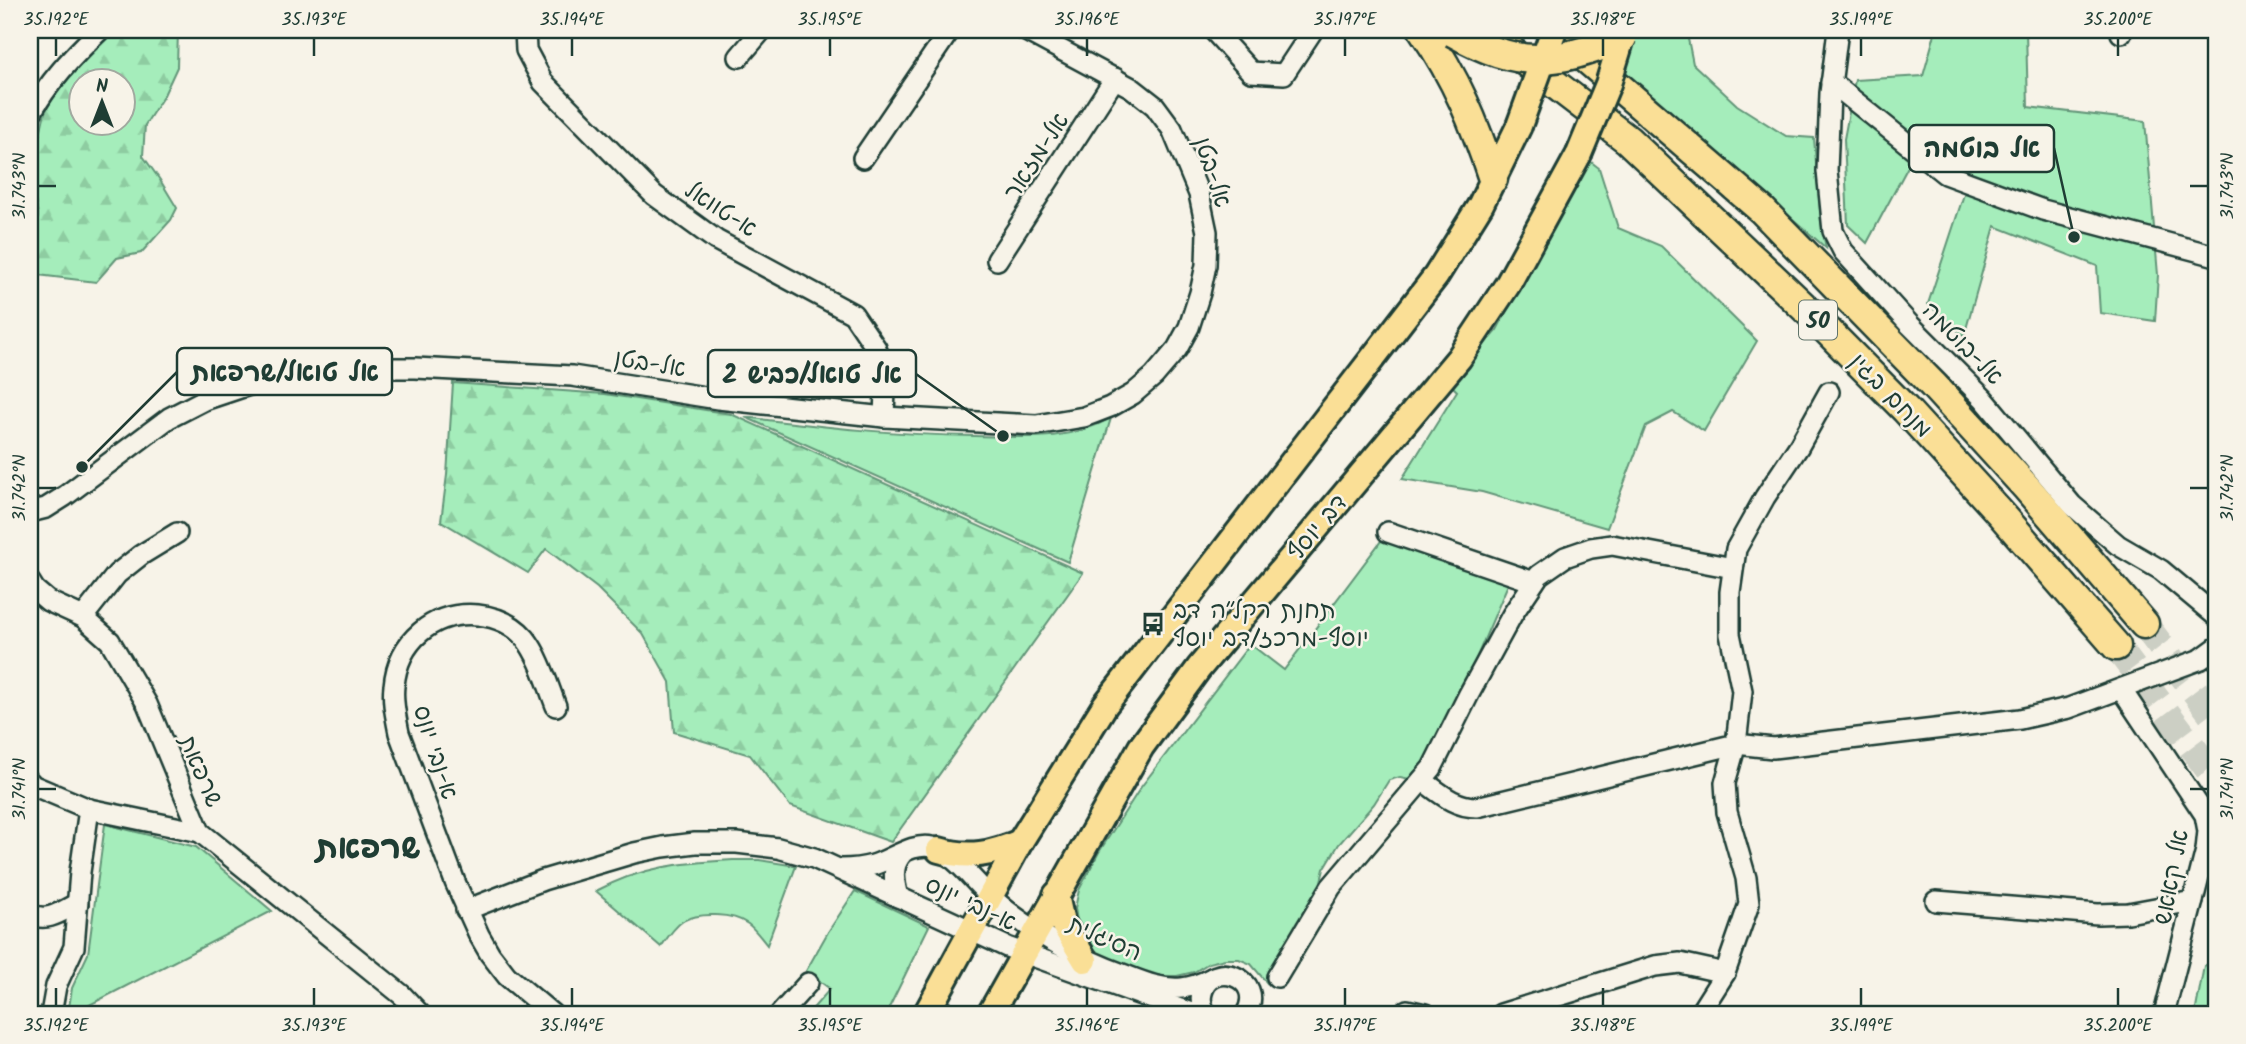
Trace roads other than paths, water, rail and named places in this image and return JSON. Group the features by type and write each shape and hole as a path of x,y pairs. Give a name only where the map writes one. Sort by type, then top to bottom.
{"highway":[{"path":"1423,30 1460,91 1474,122 1493,179"},
{"name":"מנחם בגין","path":"1485,30 1628,140 1807,310 1906,410 2116,646"},
{"name":"מנחם בגין","path":"1554,30 1762,210 1933,385 2027,488 2144,624"},
{"path":"1451,31 1481,48 1522,60 1544,60 1572,55 1621,32"}],"main road":[{"path":"926,1014 989,896 1073,754 1134,667 1436,276 1481,204 1519,126 1554,30"},
{"name":"דב יוסף","path":"990,1014 1141,747 1199,668 1459,358 1520,263 1579,154 1608,84 1621,32"},
{"path":"939,850 956,855 978,856 1020,842"},
{"path":"1056,895 1066,930 1085,960"}],"street":[{"path":"30,115 39,97 69,60 100,30"},
{"name":"א-טוואל","path":"524,30 526,50 542,82 654,195 716,240 853,314 876,348 884,371 884,417"},
{"path":"739,57 762,30"},
{"path":"863,158 950,30"},
{"name":"אל-בטן","path":"30,512 46,508 65,496 169,418 204,400 261,381 328,368 415,368 572,376 718,399 884,417 1036,425 1084,417 1110,407 1133,394 1154,376 1177,349 1189,327 1206,265 1206,232 1199,194 1172,129 1155,106 1056,37 1024,30"},
{"path":"1213,30 1251,72 1284,74 1313,30"},
{"name":"אל-בוטמה","path":"1838,30 1831,82 1827,171 1833,230 1843,251 1910,325 1983,398 2072,505 2118,545 2161,570 2216,616"},
{"name":"אל-מזאר","path":"997,260 1115,78"},
{"path":"1831,82 1944,174 2043,210 2216,256"},
{"path":"1699,1014 1725,972 1749,904 1746,878 1727,812 1725,783 1736,744 1742,691 1730,634 1733,568 1737,549 1765,497 1799,446 1829,392"},
{"path":"1388,532 1534,582"},
{"path":"83,617 117,574 141,555 177,533"},
{"path":"1277,977 1331,887 1432,768 1494,649 1539,575 1565,557 1591,548 1612,545 1733,568"},
{"name":"שרפאת","path":"30,582 48,601 83,617 110,641 147,704 201,832 402,995 420,1014"},
{"name":"א-נבי יונס","path":"552,1014 508,976 479,935 466,909 399,733 394,709 394,684 401,661 411,642 427,626 444,617 466,614 489,617 508,623 524,638 537,657 556,706"},
{"path":"1422,780 1452,802 1465,807 1477,807 1736,744 1773,748 2020,719 2069,708 2201,659 2216,648"},
{"name":"אל קאאש","path":"2121,689 2205,815 2208,831 2206,850 2164,1014"},
{"path":"30,782 89,809 201,832"},
{"path":"51,1014 56,986 74,947 89,809"},
{"name":"א-נבי יונס","path":"466,909 543,880 644,851 695,843 737,843 778,848 814,858 970,931 1030,943"},
{"name":"א-נבי יונס","path":"840,869 872,865 918,846 931,847 953,860 989,896"},
{"name":"א-נבי יונס","path":"898,897 894,873 902,854"},
{"name":"הסיגלית","path":"989,896 1030,943 1194,1014"},
{"path":"1936,901 2098,914 2193,901"},
{"path":"30,914 38,918 51,917 78,903"},
{"name":"הסיגלית","path":"1030,943 1148,984 1181,989 1212,978"},
{"path":"1502,1014 1655,966 1680,963 1725,972"},
{"path":"1206,1014 1201,1003 1203,989 1212,978 1225,974 1238,977 1248,987 1251,999 1246,1014"},
{"path":"780,1014 808,982"}],"tunnel":[{"path":"2144,624 2216,719"},
{"path":"2116,646 2216,779"}],"place":[{"name":"אל בוטמה","path":"2074,237"},
{"name":"אל טואל/כביש 2","path":"1003,436"},
{"name":"אל טואל/שרפאת","path":"82,467"},
{"name":"תחנת רקל״ה דב יוסף-מרכז/דב יוסף","path":"1153,624"}],"district":[{"name":"שרפאת","path":"368,847"}]}
